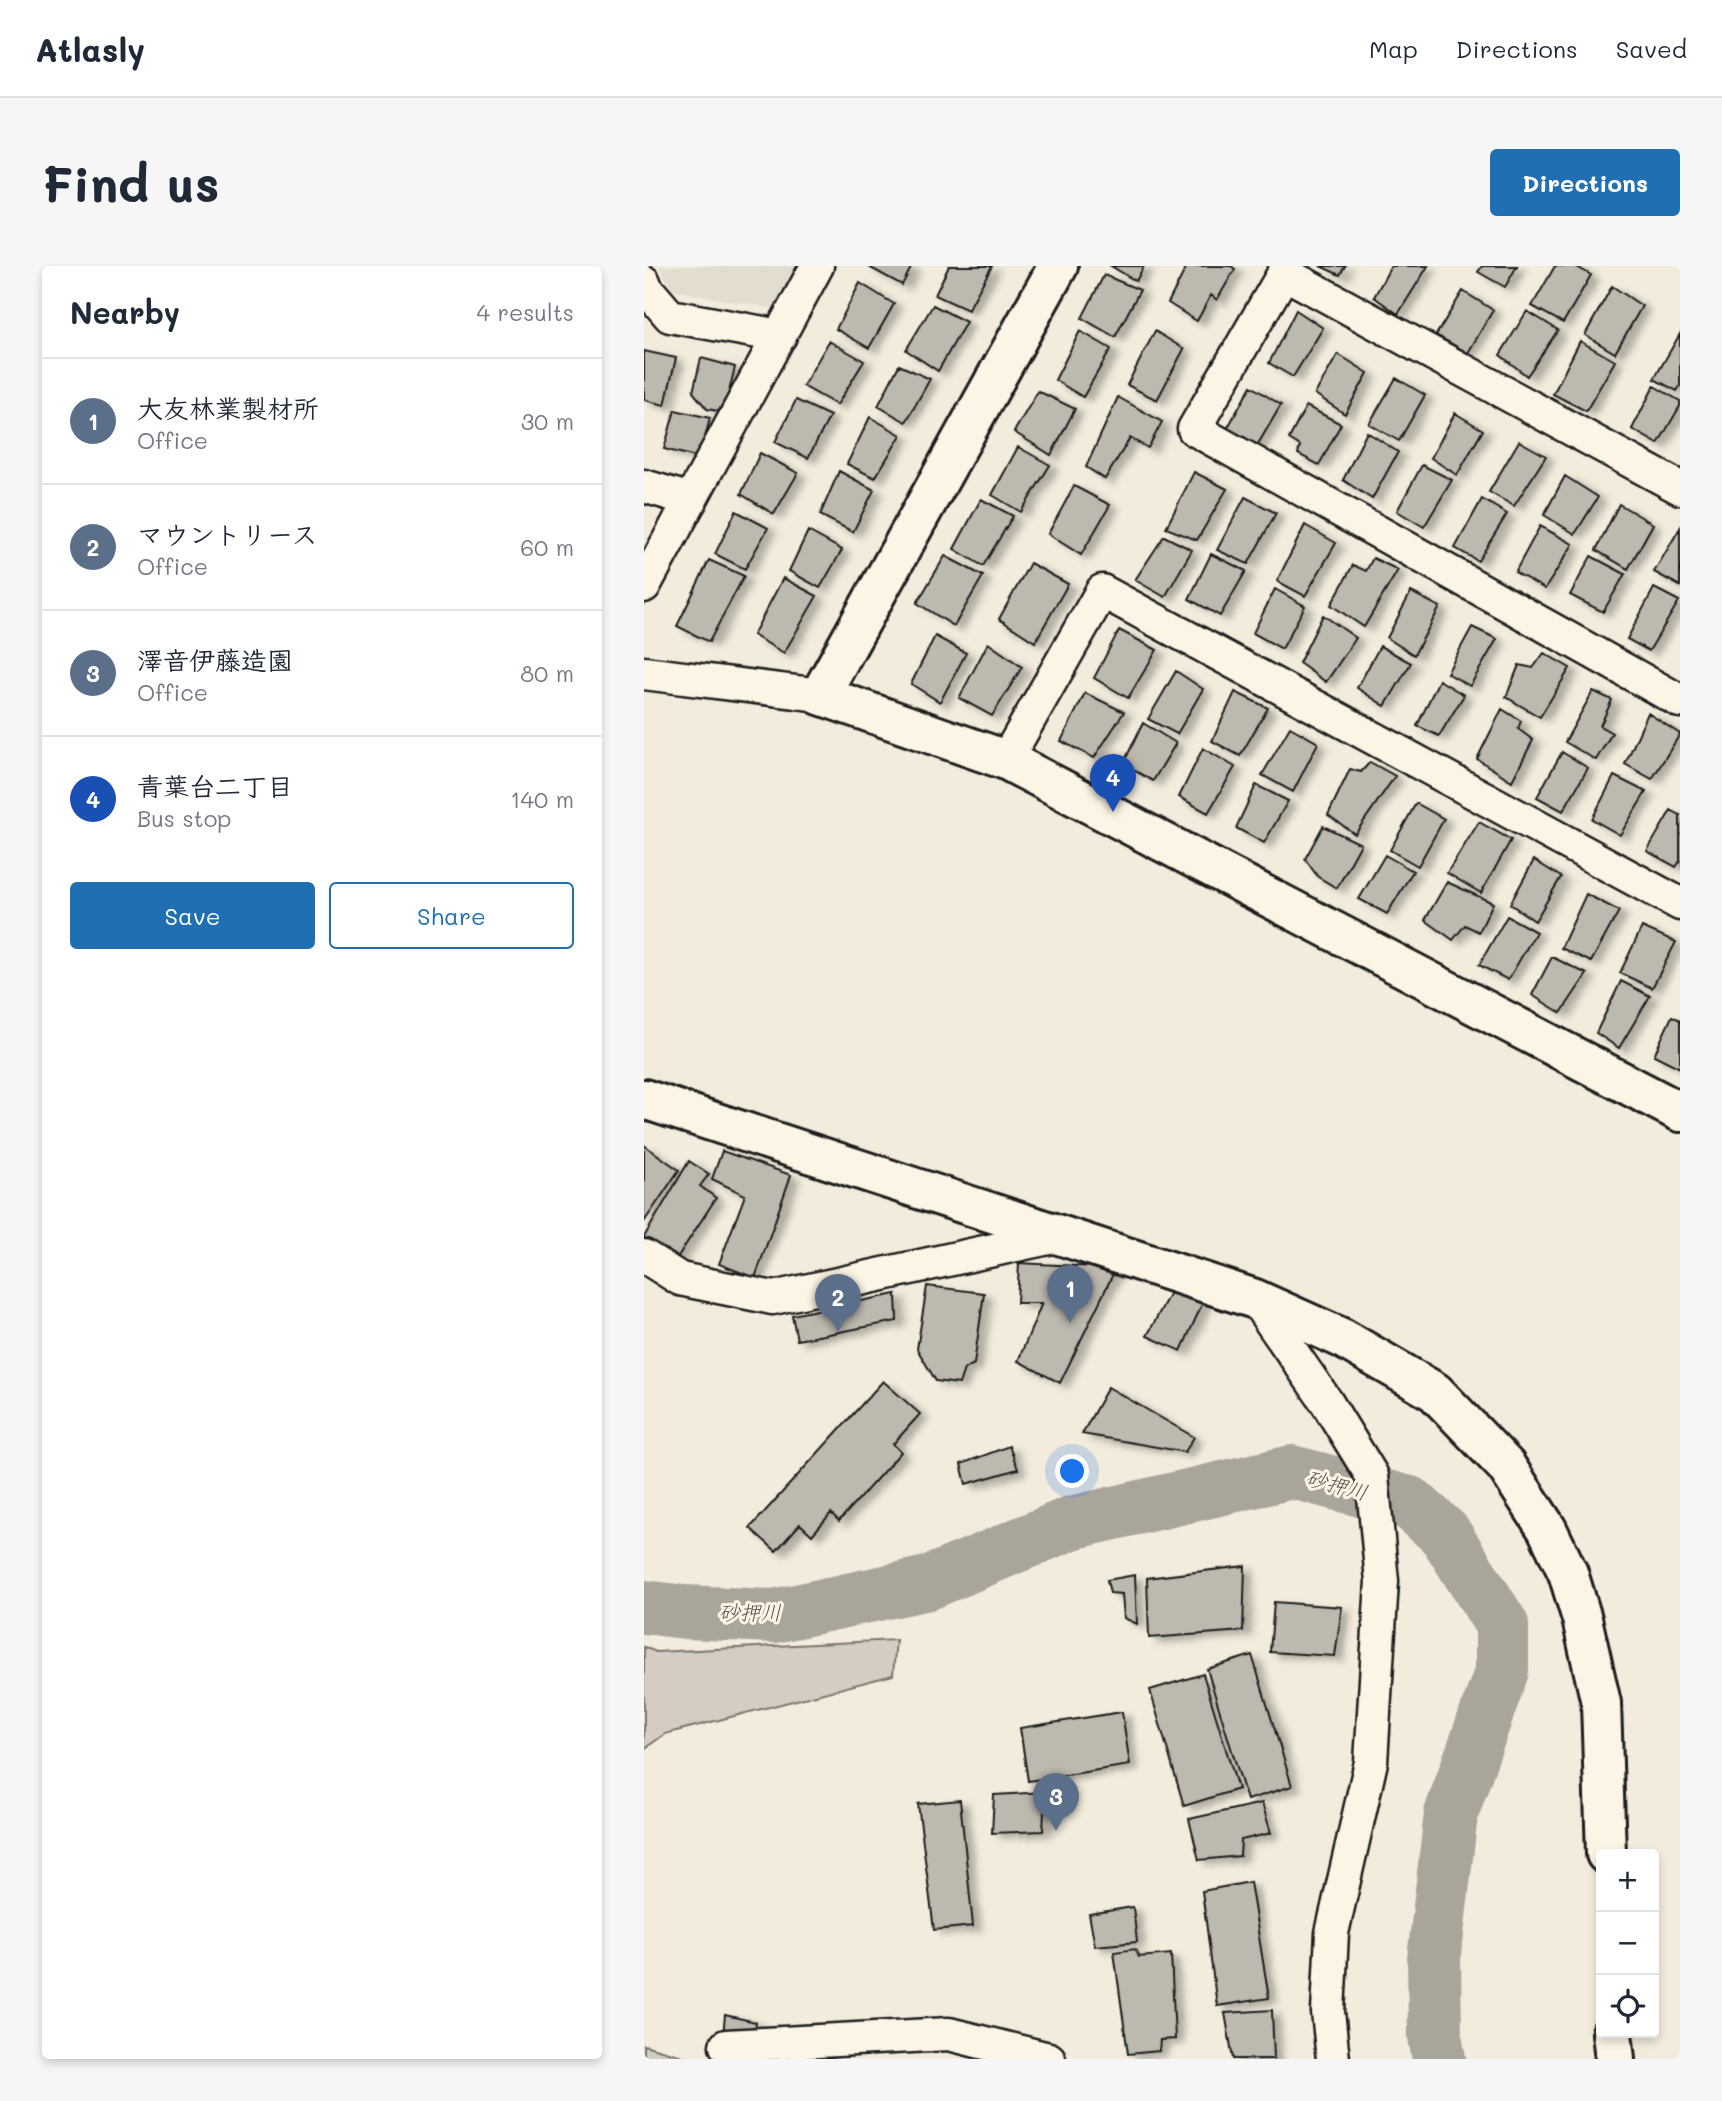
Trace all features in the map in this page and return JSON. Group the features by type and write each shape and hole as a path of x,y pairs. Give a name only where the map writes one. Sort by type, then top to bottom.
{"street":[{"path":"644,586 817,266"},
{"path":"820,695 1058,266"},
{"path":"1680,488 1284,273 1194,429 1680,701"},
{"path":"644,282 670,316 780,336"},
{"path":"644,486 691,500"},
{"path":"1006,760 1102,591 1680,904"},
{"path":"644,673 820,695 1006,760 1680,1112"},
{"path":"644,1099 1255,1299 1342,1338 1435,1392 1506,1466 1547,1529 1568,1573 1582,1619 1601,1703 1606,1849"},
{"path":"644,1256 680,1279 772,1298 1064,1235"},
{"path":"1255,1299 1326,1401 1372,1476 1382,1580 1371,1762 1332,1933 1328,2012 1333,2059"},
{"path":"726,2046 949,2034 1049,2059"},
{"path":"1613,2038 1615,2059"}],"shaded area":[{"path":"659,266 806,266 780,310 673,290"},
{"path":"896,1640 893,1675 665,1734 644,1749 644,1647 656,1652"},
{"path":"644,2045 689,2058 690,2059 644,2059"}],"building":[{"path":"867,266 912,266 902,285"},
{"path":"949,266 992,266 968,310 935,295"},
{"path":"1111,266 1144,266 1136,281"},
{"path":"1187,266 1231,266 1235,269 1217,300 1211,295 1197,321 1168,303"},
{"path":"1320,266 1345,266 1340,275"},
{"path":"1391,266 1428,266 1398,314 1374,297"},
{"path":"1482,266 1517,266 1505,287 1478,272"},
{"path":"1555,266 1575,266 1591,275 1563,323 1532,306"},
{"path":"1104,275 1140,290 1115,337 1082,318"},
{"path":"860,283 894,304 869,348 836,329"},
{"path":"1612,286 1642,306 1615,353 1585,335"},
{"path":"1463,291 1493,310 1468,353 1436,335"},
{"path":"933,305 966,322 938,371 906,350"},
{"path":"1296,310 1323,328 1293,377 1269,363"},
{"path":"1527,311 1558,330 1527,376 1500,355"},
{"path":"1080,331 1111,349 1083,397 1055,380"},
{"path":"1155,331 1184,349 1157,400 1127,385"},
{"path":"1680,334 1680,386 1677,391 1654,379"},
{"path":"829,341 864,361 837,405 803,386"},
{"path":"1580,341 1615,361 1586,411 1553,394"},
{"path":"644,351 676,358 665,405 644,400"},
{"path":"1338,354 1368,373 1345,414 1315,394"},
{"path":"701,358 735,367 724,412 707,409 693,392"},
{"path":"899,365 930,379 906,422 878,406"},
{"path":"1396,378 1425,395 1399,441 1369,424"},
{"path":"1251,386 1281,405 1255,449 1227,429"},
{"path":"1654,386 1680,401 1680,406 1658,444 1632,429"},
{"path":"1038,391 1075,409 1051,455 1014,432"},
{"path":"1118,397 1162,422 1148,448 1130,438 1105,479 1086,467"},
{"path":"796,400 830,416 808,458 775,442"},
{"path":"1306,406 1341,424 1319,465 1298,454 1300,446 1289,439"},
{"path":"675,410 710,418 700,458 664,449"},
{"path":"1455,413 1483,430 1457,475 1431,458"},
{"path":"870,417 901,435 875,478 847,464"},
{"path":"1367,432 1398,452 1372,499 1343,480"},
{"path":"1519,441 1546,456 1514,506 1489,492"},
{"path":"1018,447 1050,465 1021,512 992,495"},
{"path":"760,453 798,473 774,514 741,494"},
{"path":"1422,465 1452,480 1424,527 1397,511"},
{"path":"839,471 874,490 853,532 820,515"},
{"path":"1194,472 1227,489 1197,540 1166,528"},
{"path":"1565,476 1598,497 1575,534 1544,515"},
{"path":"1074,486 1110,505 1081,555 1048,534"},
{"path":"1245,497 1276,513 1248,564 1217,550"},
{"path":"981,499 1013,516 983,566 954,549"},
{"path":"1482,499 1507,514 1478,561 1455,548"},
{"path":"1619,504 1653,524 1628,569 1596,550"},
{"path":"736,511 768,528 745,569 715,554"},
{"path":"1305,525 1336,543 1305,596 1277,581"},
{"path":"1540,526 1573,544 1545,589 1515,572"},
{"path":"1680,528 1680,586 1654,572"},
{"path":"808,531 842,550 820,588 789,571"},
{"path":"1164,536 1192,550 1165,597 1135,580"},
{"path":"1211,554 1246,571 1220,616 1189,599"},
{"path":"945,556 983,576 954,626 917,603"},
{"path":"1591,556 1625,574 1603,612 1570,595"},
{"path":"1373,558 1398,570 1364,627 1331,605 1353,565 1366,571"},
{"path":"709,560 744,576 709,642 677,626"},
{"path":"1030,563 1068,584 1035,642 999,619"},
{"path":"783,578 817,596 784,653 753,635"},
{"path":"1654,588 1679,601 1649,651 1627,639"},
{"path":"1275,589 1305,606 1282,649 1253,633"},
{"path":"1411,592 1440,607 1414,655 1387,638"},
{"path":"1323,615 1356,638 1326,682 1299,663"},
{"path":"1472,627 1497,639 1470,686 1447,673"},
{"path":"1119,630 1157,650 1128,698 1094,678"},
{"path":"935,636 966,653 940,702 911,684"},
{"path":"988,643 1022,667 992,716 959,698"},
{"path":"1380,646 1411,663 1385,706 1357,688"},
{"path":"1544,653 1570,668 1540,717 1506,697 1519,665 1533,668"},
{"path":"1176,671 1203,689 1177,734 1148,719"},
{"path":"1439,680 1464,695 1439,736 1417,726"},
{"path":"1593,691 1612,700 1600,726 1612,733 1596,760 1565,742"},
{"path":"1235,692 1268,708 1240,756 1212,741"},
{"path":"1085,693 1124,712 1094,758 1061,741"},
{"path":"1502,709 1521,721 1518,729 1533,740 1512,781 1477,759"},
{"path":"1648,713 1680,734 1652,779 1625,764"},
{"path":"1143,723 1176,743 1153,781 1123,764"},
{"path":"1290,727 1318,743 1293,792 1262,775"},
{"path":"1203,748 1235,767 1208,813 1179,797"},
{"path":"1562,752 1588,768 1563,811 1537,797"},
{"path":"1370,762 1395,776 1355,834 1328,815 1350,769 1361,772"},
{"path":"1614,776 1646,792 1620,835 1592,819"},
{"path":"1256,785 1288,801 1264,843 1236,828"},
{"path":"1416,803 1444,819 1418,866 1390,850"},
{"path":"1671,810 1680,815 1680,861 1676,867 1647,851"},
{"path":"1479,822 1511,840 1481,893 1447,873"},
{"path":"1323,826 1361,844 1337,888 1318,877 1305,859"},
{"path":"1385,855 1413,871 1387,914 1359,899"},
{"path":"1534,860 1561,877 1535,921 1510,904"},
{"path":"1447,882 1493,903 1479,932 1465,925 1453,940 1425,920"},
{"path":"1586,894 1619,911 1591,962 1561,948"},
{"path":"1507,916 1536,932 1508,980 1479,965"},
{"path":"1642,927 1676,942 1652,988 1620,973"},
{"path":"1552,957 1587,974 1561,1013 1532,995"},
{"path":"1621,981 1650,996 1619,1048 1596,1033"},
{"path":"1672,1016 1680,1020 1680,1068 1654,1055"},
{"path":"644,1145 679,1170 644,1222"},
{"path":"722,1151 791,1175 755,1278 719,1264 745,1195 712,1179"},
{"path":"689,1161 709,1174 700,1186 716,1198 673,1264 644,1244 644,1237"},
{"path":"1019,1263 1116,1268 1060,1383 1018,1361 1042,1303 1017,1303"},
{"path":"1175,1283 1204,1300 1181,1351 1147,1336"},
{"path":"927,1286 984,1293 974,1364 964,1369 959,1384 936,1381 917,1349"},
{"path":"896,1294 897,1321 797,1340 792,1315"},
{"path":"883,1381 920,1414 893,1444 901,1452 839,1521 831,1513 812,1535 800,1524 776,1551 750,1528"},
{"path":"1108,1387 1194,1437 1185,1452 1082,1434"},
{"path":"1009,1446 1018,1469 966,1484 961,1464"},
{"path":"1245,1566 1243,1631 1149,1638 1147,1578"},
{"path":"1135,1575 1137,1624 1124,1618 1122,1594 1110,1593 1107,1580"},
{"path":"1274,1602 1342,1607 1335,1656 1270,1652"},
{"path":"1252,1655 1292,1786 1247,1800 1207,1669"},
{"path":"1203,1674 1238,1789 1184,1806 1150,1690"},
{"path":"1122,1712 1130,1765 1028,1781 1020,1728"},
{"path":"1045,1792 1043,1831 992,1833 994,1795"},
{"path":"960,1800 973,1926 934,1930 918,1804"},
{"path":"1262,1803 1271,1833 1241,1840 1240,1856 1199,1860 1189,1819"},
{"path":"1250,1882 1269,1998 1217,2006 1202,1891"},
{"path":"1133,1907 1137,1942 1095,1946 1089,1914"},
{"path":"1135,1949 1139,1957 1171,1954 1175,2039 1160,2040 1159,2051 1128,2054 1114,1952"},
{"path":"1272,2010 1274,2059 1233,2059 1225,2013"},
{"path":"725,2015 756,2022 754,2042 723,2036"}],"waterway":[{"name":"砂押川","path":"644,1607 685,1612 774,1616 928,1583 1071,1523 1292,1472 1410,1503 1445,1534 1502,1625 1502,1670 1451,1814 1434,1959 1435,2036 1439,2059"}],"place":[{"name":"青葉台二丁目","path":"1113,812"},
{"name":"大友林業製材所","path":"1070,1323"},
{"name":"マウントリース","path":"838,1332"},
{"name":"澤音伊藤造園","path":"1056,1831"}]}
